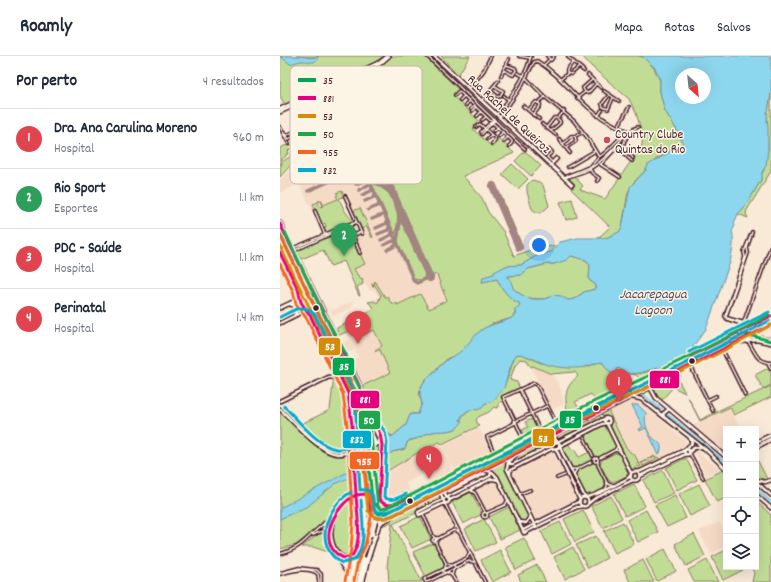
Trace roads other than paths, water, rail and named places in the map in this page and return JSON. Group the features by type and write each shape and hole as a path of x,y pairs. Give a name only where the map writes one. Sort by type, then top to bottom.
{"highway":[{"path":"280,224 294,249 304,273 354,375 382,439 378,499"},
{"path":"280,231 331,335 340,350 358,394 368,542 362,582"},
{"path":"280,247 350,394 358,524 356,550 350,582"},
{"path":"280,253 336,364 351,388 354,389 350,373"},
{"path":"293,258 304,273"},
{"path":"288,263 293,281"},
{"path":"298,289 299,296"},
{"path":"350,582 348,574 334,553 329,540 329,528 332,514 344,500 357,493 367,490 376,493 378,499 388,507 394,507 423,497 546,432 640,388 674,368 771,317"},
{"path":"326,319 331,335"},
{"path":"647,384 752,334 771,323"},
{"path":"336,364 350,394 357,403 360,413"},
{"path":"665,370 674,368"},
{"path":"354,375 364,407 372,489 377,506 370,548 359,582"},
{"path":"647,384 659,382"},
{"path":"619,402 634,391"},
{"path":"608,402 629,396"},
{"path":"582,420 584,413"},
{"path":"533,442 584,413"},
{"path":"368,447 372,444 374,439 370,432 369,422 372,420 375,424"},
{"path":"367,433 369,427 373,427 376,428 380,437 378,443 368,447"},
{"path":"439,490 470,476 507,453 566,428"},
{"path":"534,435 546,432"},
{"path":"492,465 505,458 512,446"},
{"path":"439,490 483,468"},
{"path":"378,517 454,484"},
{"path":"343,565 349,567 352,564 350,561 339,556 335,551 330,537 332,520 338,508 346,500 361,493 366,494 368,497 370,511 378,517 381,518 394,514"},
{"path":"364,565 378,526 382,521 411,506 423,497"},
{"path":"411,506 423,497"},
{"path":"350,582 362,558 365,546 367,521"},
{"path":"343,558 352,556 356,550"}],"main road":[{"path":"659,382 723,351 758,332 771,323"},
{"path":"634,391 647,384 665,370 755,325"},
{"path":"758,332 759,337"},
{"path":"423,497 495,454 524,450 596,413 608,402 619,402"},
{"path":"483,468 492,465 507,453 512,446 556,423 584,413"}],"street":[{"path":"372,66 388,56"},
{"path":"377,66 388,56"},
{"path":"427,56 525,149"},
{"name":"Rua Rachel de Queiroz","path":"434,56 552,163 572,184"},
{"path":"470,88 484,70 491,56"},
{"path":"497,114 509,100 524,76 531,57 519,56"},
{"path":"544,65 548,58 552,59 554,56"},
{"path":"568,57 584,71"},
{"path":"501,76 509,59"},
{"path":"500,117 513,100 535,61 544,65 561,79 577,98 598,116 625,130"},
{"path":"561,79 567,73 567,70 573,62"},
{"path":"506,65 515,68 516,72 524,76"},
{"path":"567,73 571,74 579,67"},
{"path":"504,70 512,75 516,72"},
{"path":"588,75 600,88"},
{"path":"526,78 564,111 583,132 600,161"},
{"path":"577,98 583,92 584,87 592,80"},
{"path":"482,100 498,81"},
{"path":"583,92 588,93 596,84"},
{"path":"495,86 503,91 503,95 509,100"},
{"path":"455,95 460,91 470,100 513,142 509,146"},
{"path":"491,91 498,97 503,95"},
{"path":"604,91 609,96 619,101"},
{"path":"460,100 464,96"},
{"path":"533,115 545,96"},
{"path":"598,116 602,110 602,104 609,96"},
{"path":"602,110 608,108 614,98"},
{"path":"466,105 470,100"},
{"path":"528,110 536,103 540,102"},
{"path":"280,111 290,106"},
{"path":"471,110 475,106"},
{"path":"523,106 539,119"},
{"path":"618,127 629,107"},
{"path":"551,131 560,123 560,117 564,111"},
{"path":"477,116 481,112"},
{"path":"482,120 486,116"},
{"path":"547,128 554,118 560,117"},
{"path":"481,133 494,120"},
{"path":"476,127 479,124 496,140 492,144"},
{"path":"542,124 556,135"},
{"path":"280,127 288,144"},
{"path":"494,131 498,127"},
{"path":"633,158 628,154 626,148 623,146 627,137 635,128 638,127"},
{"path":"565,178 590,169 598,163 624,135 625,130"},
{"path":"565,178 588,168 623,135 625,130"},
{"path":"282,131 287,135"},
{"path":"499,136 503,132"},
{"path":"566,148 575,142 576,137 583,132"},
{"path":"487,138 491,135"},
{"path":"563,144 571,136 576,137"},
{"path":"504,141 508,137"},
{"path":"559,139 570,153"},
{"path":"601,164 617,148 625,153 627,158 632,161"},
{"path":"544,156 550,150 552,152 547,157"},
{"path":"568,167 595,151"},
{"path":"542,153 552,163"},
{"path":"598,163 620,177"},
{"path":"590,169 592,173 599,178 597,181"},
{"path":"333,233 338,242 361,233 346,196"},
{"path":"314,212 326,235"},
{"path":"294,249 356,222"},
{"path":"326,235 352,223"},
{"path":"348,226 360,252"},
{"path":"746,257 744,253 746,247 752,232 746,247 748,252 725,319 743,324 755,325"},
{"path":"771,246 743,324 745,330 771,341"},
{"path":"280,308 297,300 299,296"},
{"path":"289,304 293,305 296,309 297,312 294,316"},
{"path":"280,323 303,312 310,315"},
{"path":"739,342 757,340 771,341"},
{"path":"746,341 750,343 758,359 770,363 771,368"},
{"path":"723,351 745,395"},
{"path":"691,367 713,411"},
{"path":"620,374 633,384 643,379 656,398 723,454"},
{"path":"280,401 330,377 334,377 338,380 345,386 350,394"},
{"path":"653,393 653,388 659,382"},
{"path":"522,441 523,437 504,399 504,396 506,397 535,384 556,423"},
{"path":"520,390 539,429"},
{"path":"629,396 641,399 705,449 723,466"},
{"path":"708,400 716,396"},
{"path":"495,454 486,437 548,406"},
{"path":"280,409 321,448 329,452 339,454 368,447"},
{"path":"664,417 665,412 669,409"},
{"path":"596,413 602,416 618,444 631,481"},
{"path":"599,422 602,416"},
{"path":"509,460 510,464 513,464 568,436 599,422 605,421"},
{"path":"510,475 510,471 512,469 551,449 558,448 605,421"},
{"path":"584,438 586,432"},
{"path":"555,434 555,438 560,446 560,452 580,500 580,504 583,506"},
{"path":"580,435 584,438 607,483 605,490"},
{"path":"759,443 771,435"},
{"path":"483,468 494,474 498,480 524,532 585,497 590,497 631,481 638,480 641,475 681,454 692,442 688,436"},
{"path":"547,438 551,438 555,449 560,452 570,467 585,497 589,500 589,503"},
{"path":"759,444 771,439"},
{"path":"574,476 574,473 577,470 617,449 618,444"},
{"path":"590,497 614,485 634,472 641,471 681,454 688,454 693,448 699,446 705,449"},
{"path":"524,450 509,460 506,467 535,526"},
{"path":"615,450 621,452"},
{"path":"685,450 689,450 703,478"},
{"path":"685,450 684,452 686,454"},
{"path":"570,467 577,470"},
{"path":"489,471 491,473 490,478"},
{"path":"637,472 641,475"},
{"path":"557,478 565,475"},
{"path":"490,478 470,490 452,498 447,497 443,499 418,513 419,515 429,507 449,503 452,498 490,478 498,480"},
{"path":"759,481 765,482 771,480"},
{"path":"763,488 765,482"},
{"path":"607,483 614,485"},
{"path":"759,484 771,495"},
{"path":"474,493 475,487"},
{"path":"446,488 444,492 447,497"},
{"path":"439,490 443,502 456,524 485,582"},
{"path":"470,490 474,493 485,513 490,513 505,505 508,500"},
{"path":"519,494 530,490"},
{"path":"423,497 429,507"},
{"path":"535,526 577,507 586,506 589,503 590,497"},
{"path":"759,498 771,508"},
{"path":"505,505 511,507"},
{"path":"423,513 423,516 446,563 455,566 455,568"},
{"path":"310,538 327,522 332,514"},
{"path":"518,520 522,523 526,523 530,519 530,515"},
{"path":"435,541 454,530 456,524"},
{"path":"454,530 460,533"},
{"path":"280,554 293,550 318,532 325,532 329,540"},
{"path":"470,552 467,558 424,579 428,582 469,561 475,562"},
{"path":"446,563 443,572 452,575 456,582"},
{"path":"452,575 455,568"},
{"path":"280,574 295,569 317,570 321,574 320,582"}],"water":[{"path":"280,56 300,56 312,58 318,56 314,62 301,61 290,64"},
{"name":"Jacarepagua Lagoon","path":"639,56 771,56 771,94 767,112 768,149 766,166 762,172 762,178 747,204 738,214 734,223 735,226 732,231 733,242 730,262 706,329 684,358 668,365 639,373 628,374 618,368 611,373 602,362 580,368 564,368 548,365 521,354 517,354 510,368 504,388 493,401 484,404 482,408 477,410 469,410 465,413 461,417 460,420 462,421 457,428 449,431 430,432 409,441 405,449 392,452 362,472 335,484 308,506 280,519 280,508 368,461 386,444 384,434 388,433 391,437 393,436 406,425 410,415 418,414 422,403 420,397 421,388 428,377 446,360 458,354 475,335 484,328 508,320 516,314 514,310 520,305 519,303 506,293 497,279 482,282 483,277 494,274 494,272 506,266 521,265 538,255 551,252 560,242 578,238 606,238 619,232 622,227 630,187 646,170 648,165 683,143 680,135 665,111 660,92 660,80 655,68 643,57","holes":["571,256 586,260 590,265 589,280 596,285 595,289 584,292 574,299 568,300 561,296 553,295 543,299 527,297 513,288 511,281 508,278 508,276 521,275 528,269 567,260"]},
{"path":"632,405 638,405 646,413 645,423 647,429 652,437 661,445 660,453 657,454 646,428 640,431 639,429 643,427"}],"waterway":[{"path":"614,372 630,385"},
{"path":"640,392 725,462"},
{"path":"759,492 771,502"}],"place":[{"name":"Country Clube Quintas do Rio","path":"607,140"},
{"name":"Rio Sport","path":"344,256"},
{"name":"PDC - Saúde","path":"358,344"},
{"name":"Dra. Ana Carulina Moreno","path":"619,402"},
{"name":"Perinatal","path":"429,479"}]}
